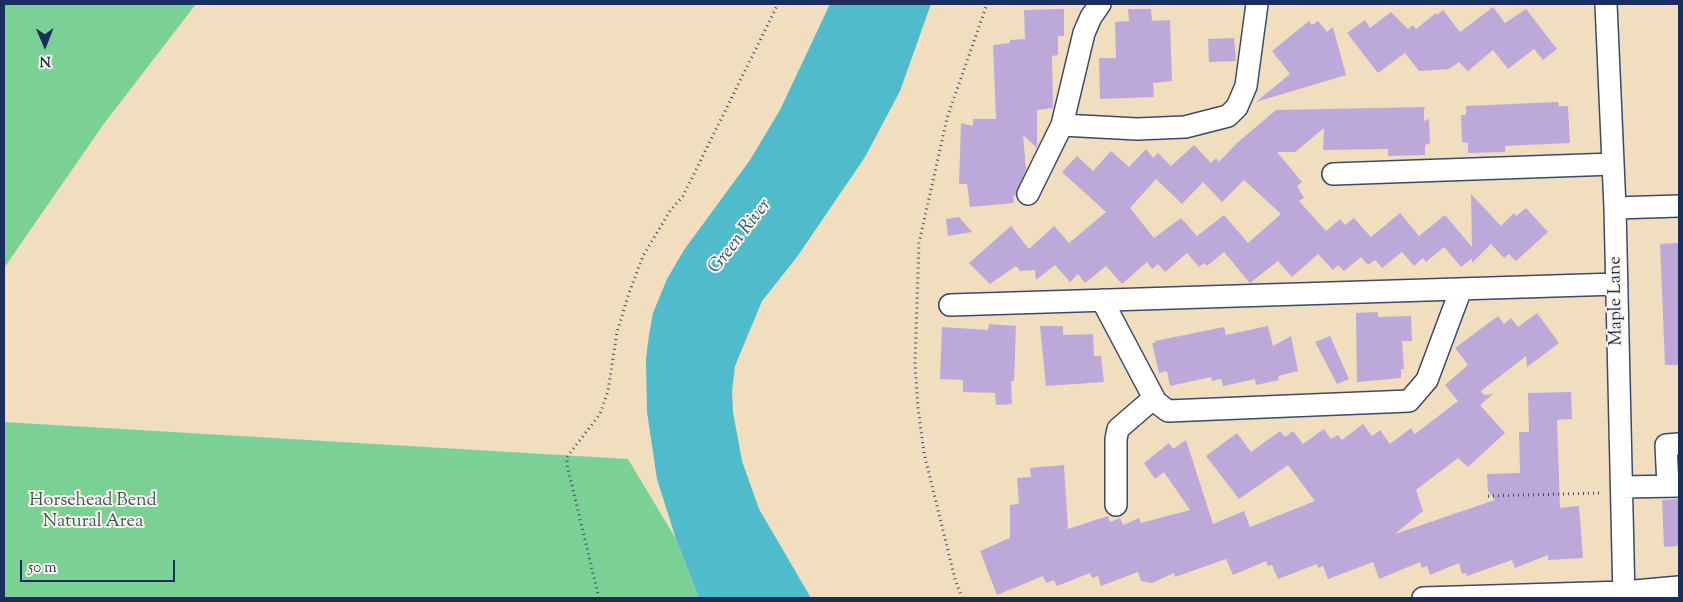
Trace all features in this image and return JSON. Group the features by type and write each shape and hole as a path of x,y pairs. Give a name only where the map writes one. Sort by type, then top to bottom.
{"street":[{"path":"1028,194 1062,125 1084,33 1091,17 1100,4"},
{"path":"1062,125 1136,129 1185,127 1228,116 1237,107 1246,86 1257,4"},
{"name":"Maple Lane","path":"1606,4 1615,208 1624,595"},
{"path":"1333,174 1613,164"},
{"path":"1615,208 1679,206"},
{"path":"950,306 1616,284"},
{"path":"1102,300 1154,398 1168,411 1409,401 1427,380 1461,289"},
{"path":"1116,505 1116,440 1118,429 1154,398"},
{"path":"1622,490 1673,486 1666,445 1679,444"},
{"path":"1423,598 1624,595 1679,587"}],"path":[{"path":"598,598 567,464 567,457 600,414 608,391 617,332 643,256 670,211 683,196 778,4"},
{"path":"1488,496 1622,490"}],"green space":[{"path":"4,4 196,4 103,125 4,268"},
{"name":"Horsehead Bend Natural Area","path":"4,422 628,459 676,539 699,598 4,598"}],"water":[{"name":"Green River","path":"830,4 931,4 900,91 865,157 797,257 762,301 735,366 732,392 733,412 742,461 759,509 811,598 699,598 676,539 657,479 647,412 646,359 653,313 667,279 684,250 750,160 780,110"}],"building":[{"path":"1493,7 1505,23 1526,9 1557,49 1543,60 1534,49 1508,69 1493,50 1468,71 1459,62 1449,69 1419,71 1405,53 1378,73 1347,33 1365,20 1370,28 1391,12 1408,29 1413,25 1416,29 1436,13 1437,15 1443,10 1460,32"},
{"path":"1064,9 1064,36 1058,36 1058,55 1052,56 1053,108 1037,110 1037,148 1023,135 1026,169 1016,195 1013,196 1014,203 970,207 967,184 959,184 961,123 973,126 973,119 996,119 993,45 1010,43 1010,40 1025,39 1024,10"},
{"path":"1128,9 1151,9 1152,21 1170,20 1172,81 1153,83 1154,97 1100,99 1099,58 1116,58 1115,22 1129,21"},
{"path":"1309,21 1312,25 1318,21 1327,32 1333,27 1346,75 1256,102 1290,74 1272,51"},
{"path":"1234,38 1236,61 1209,62 1208,39"},
{"path":"1558,102 1559,106 1568,106 1570,143 1505,146 1505,152 1468,153 1468,143 1462,142 1461,115 1466,115 1466,106"},
{"path":"1426,107 1424,109 1424,121 1429,119 1430,143 1425,145 1425,155 1388,156 1388,149 1323,150 1324,128 1295,152 1277,152 1302,182 1297,186 1304,198 1299,201 1326,231 1340,219 1345,225 1354,218 1371,237 1400,213 1419,236 1445,215 1472,247 1471,194 1501,226 1514,213 1516,216 1526,208 1548,232 1516,261 1509,254 1504,258 1491,244 1472,263 1472,258 1461,267 1444,247 1426,262 1423,258 1414,266 1402,252 1382,268 1375,260 1368,265 1361,257 1344,271 1338,265 1333,270 1318,254 1292,277 1278,261 1250,283 1224,252 1207,266 1204,263 1199,267 1187,253 1165,272 1158,264 1152,269 1147,262 1122,284 1106,266 1085,283 1078,274 1070,282 1055,265 1036,280 1035,270 1020,271 1016,266 990,284 969,263 1011,226 1029,249 1054,226 1069,243 1106,212 1062,172 1077,156 1093,171 1111,151 1129,167 1146,149 1153,158 1158,153 1171,166 1194,145 1211,163 1216,158 1219,162 1237,143 1276,110","holes":["1156,179 1182,204 1203,182 1222,202 1244,180 1281,214 1248,243 1224,215 1197,236 1181,218 1154,238 1130,208"]},
{"path":"959,217 972,232 948,236 946,219"},
{"path":"1679,243 1679,365 1665,365 1660,244"},
{"path":"1378,312 1378,317 1411,316 1412,341 1402,341 1404,369 1401,369 1401,378 1357,382 1356,313"},
{"path":"1537,313 1559,343 1527,367 1526,356 1481,391 1484,395 1493,394 1480,405 1505,433 1468,467 1458,458 1416,490 1423,511 1395,534 1495,500 1488,491 1487,474 1520,473 1519,432 1529,432 1528,393 1571,392 1572,419 1557,420 1560,508 1579,506 1583,558 1548,560 1548,555 1515,568 1512,560 1467,576 1466,573 1462,574 1459,563 1430,575 1427,566 1422,568 1420,562 1379,579 1373,562 1328,579 1323,566 1318,568 1317,564 1278,579 1272,565 1268,566 1266,561 1233,575 1226,559 1175,577 1174,573 1152,583 1141,581 1138,572 1101,586 1098,576 1092,578 1090,573 1057,586 1054,580 1046,583 1043,576 997,595 980,551 1010,538 1010,505 1019,504 1017,478 1031,477 1030,468 1064,465 1068,529 1108,516 1110,522 1120,518 1123,525 1139,518 1141,523 1190,510 1164,472 1155,479 1144,463 1169,443 1173,449 1186,440 1213,524 1244,511 1250,527 1315,501 1288,465 1239,499 1206,456 1237,433 1251,452 1280,431 1285,437 1293,431 1303,444 1324,429 1331,439 1338,435 1342,440 1363,424 1372,436 1380,430 1390,444 1411,428 1415,434 1458,401 1445,385 1468,365 1455,348 1498,316 1504,324 1511,318 1518,327"},
{"path":"989,324 1016,326 1014,381 1011,381 1012,404 996,405 995,393 963,392 963,380 940,379 942,327 988,330"},
{"path":"1040,326 1063,326 1063,335 1093,334 1094,356 1101,356 1104,382 1046,386"},
{"path":"1268,326 1273,346 1291,336 1298,371 1278,376 1279,380 1256,385 1255,379 1223,386 1221,379 1212,381 1211,377 1170,386 1167,371 1159,373 1152,343 1155,343 1155,341 1224,327 1226,335"},
{"path":"1330,336 1349,379 1337,384 1315,342"},
{"path":"1679,499 1679,546 1664,547 1662,500"}]}
